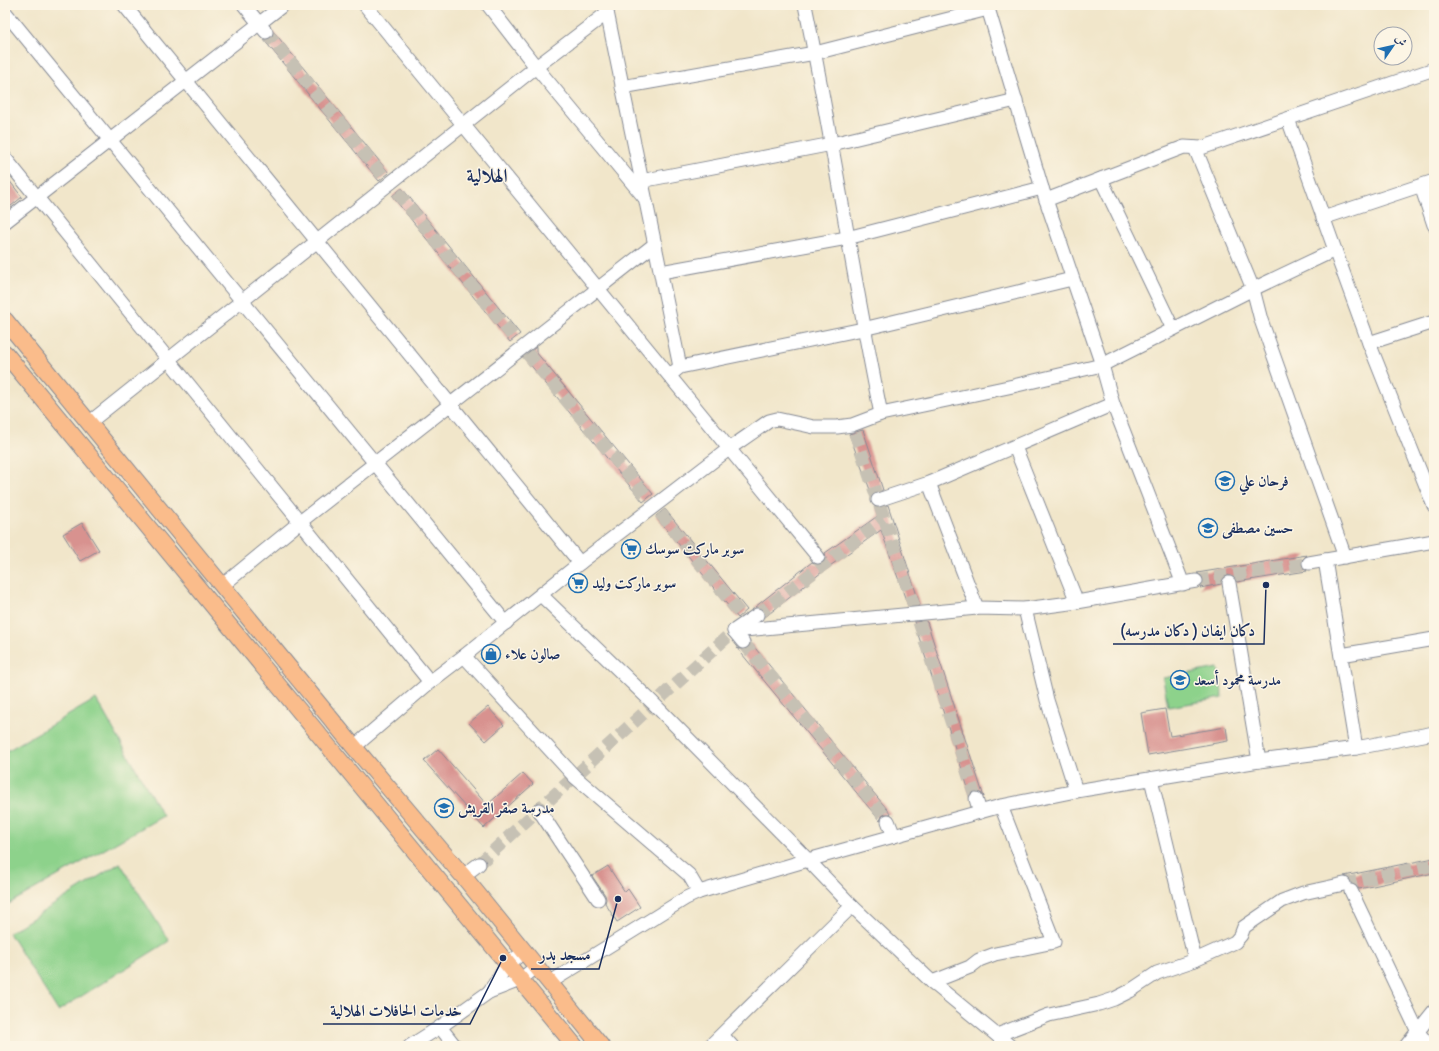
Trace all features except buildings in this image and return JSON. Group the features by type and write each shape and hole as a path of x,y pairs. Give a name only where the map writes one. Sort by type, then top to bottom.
{"main road":[{"path":"5,320 90,422 354,747 463,876 601,1046"},
{"path":"5,353 575,1046"}],"street":[{"path":"124,5 580,563"},
{"path":"244,5 262,28"},
{"path":"5,222 186,80 262,28 283,5"},
{"path":"365,5 597,288 675,371 730,448 818,557"},
{"path":"488,5 536,68 645,199"},
{"path":"805,5 832,144 863,329 881,414"},
{"path":"622,87 815,53 987,7 1044,194 1114,404 1183,584"},
{"path":"90,422 536,68 606,9 660,272 675,371"},
{"path":"5,12 506,624"},
{"path":"660,272 847,238 1044,194 1101,179 1184,147 1201,148 1434,69"},
{"path":"642,181 832,144 1016,100"},
{"path":"1288,119 1334,250 1369,343 1434,506"},
{"path":"1196,148 1253,289 1261,320 1345,557"},
{"path":"5,158 430,682"},
{"path":"1101,179 1173,329"},
{"path":"1323,218 1434,181"},
{"path":"1421,186 1434,225"},
{"path":"223,585 521,346 654,244"},
{"path":"354,747 430,682 506,624 580,563 654,505 730,448 769,421 777,419 814,427 853,429 881,414 1013,386 1102,365 1334,250"},
{"path":"675,371 863,329 1072,279"},
{"path":"1369,343 1434,322"},
{"path":"878,500 929,483 1114,404"},
{"path":"1015,447 1078,602"},
{"path":"929,483 977,608"},
{"path":"1309,563 1434,541"},
{"path":"1325,560 1356,748"},
{"path":"731,634 977,608 1025,609 1078,602 1196,581"},
{"path":"1229,583 1259,761"},
{"path":"541,595 653,704 852,906 932,982 1010,1046"},
{"path":"1025,609 1047,700 1076,791"},
{"path":"731,634 748,617"},
{"path":"731,634 743,642"},
{"path":"1341,655 1434,639"},
{"path":"464,656 575,777 689,875 699,892"},
{"path":"549,982 686,898 699,892 808,860 1002,806 1076,791 1259,761 1356,748 1434,733"},
{"path":"1150,779 1194,960"},
{"path":"976,799 980,812"},
{"path":"932,982 970,967 979,960 995,954 1054,942 1002,806"},
{"path":"539,810 598,899"},
{"path":"888,821 894,836"},
{"path":"463,876 479,864"},
{"path":"997,1035 1049,1015 1099,1004 1114,999 1130,991 1157,973 1194,960 1235,942 1241,935 1244,927 1282,901 1303,893 1347,887 1418,1032 1429,1046"},
{"path":"710,1046 852,906"},
{"path":"489,992 508,964 524,952"},
{"path":"410,1046 440,1027 489,992 520,980 536,967"},
{"path":"1406,1046 1434,1011"},
{"path":"440,1027 455,1046"},
{"path":"722,1035 732,1046"}],"green space":[{"path":"1218,668 1223,698 1168,707 1163,678"},
{"path":"96,699 163,816 5,906 5,752"},
{"path":"120,863 169,941 58,1011 9,933"}],"tunnel":[{"path":"266,32 384,177"},
{"path":"397,192 515,339"},
{"path":"527,353 648,498"},
{"path":"855,433 915,609"},
{"path":"660,513 741,615"},
{"path":"757,615 884,519"},
{"path":"1196,581 1309,563"},
{"path":"919,622 976,799"},
{"path":"479,864 728,636"},
{"path":"743,642 888,821"},
{"path":"1344,884 1434,865"}],"place":[{"name":"فرحان علي","path":"1225,481"},
{"name":"حسين مصطفى","path":"1208,528"},
{"name":"سوبر ماركت سوسك","path":"631,549"},
{"name":"سوبر ماركت وليد","path":"578,583"},
{"name":"دكان ايفان ( دكان مدرسه)","path":"1266,585"},
{"name":"صالون علاء","path":"491,654"},
{"name":"مدرسة محمود أسعد","path":"1180,680"},
{"name":"مدرسة صقر القريش","path":"444,808"},
{"name":"مسجد بدر","path":"618,899"},
{"name":"خدمات الحافلات الهلالية","path":"503,958"}],"district":[{"name":"الهلالية","path":"487,175"}]}
